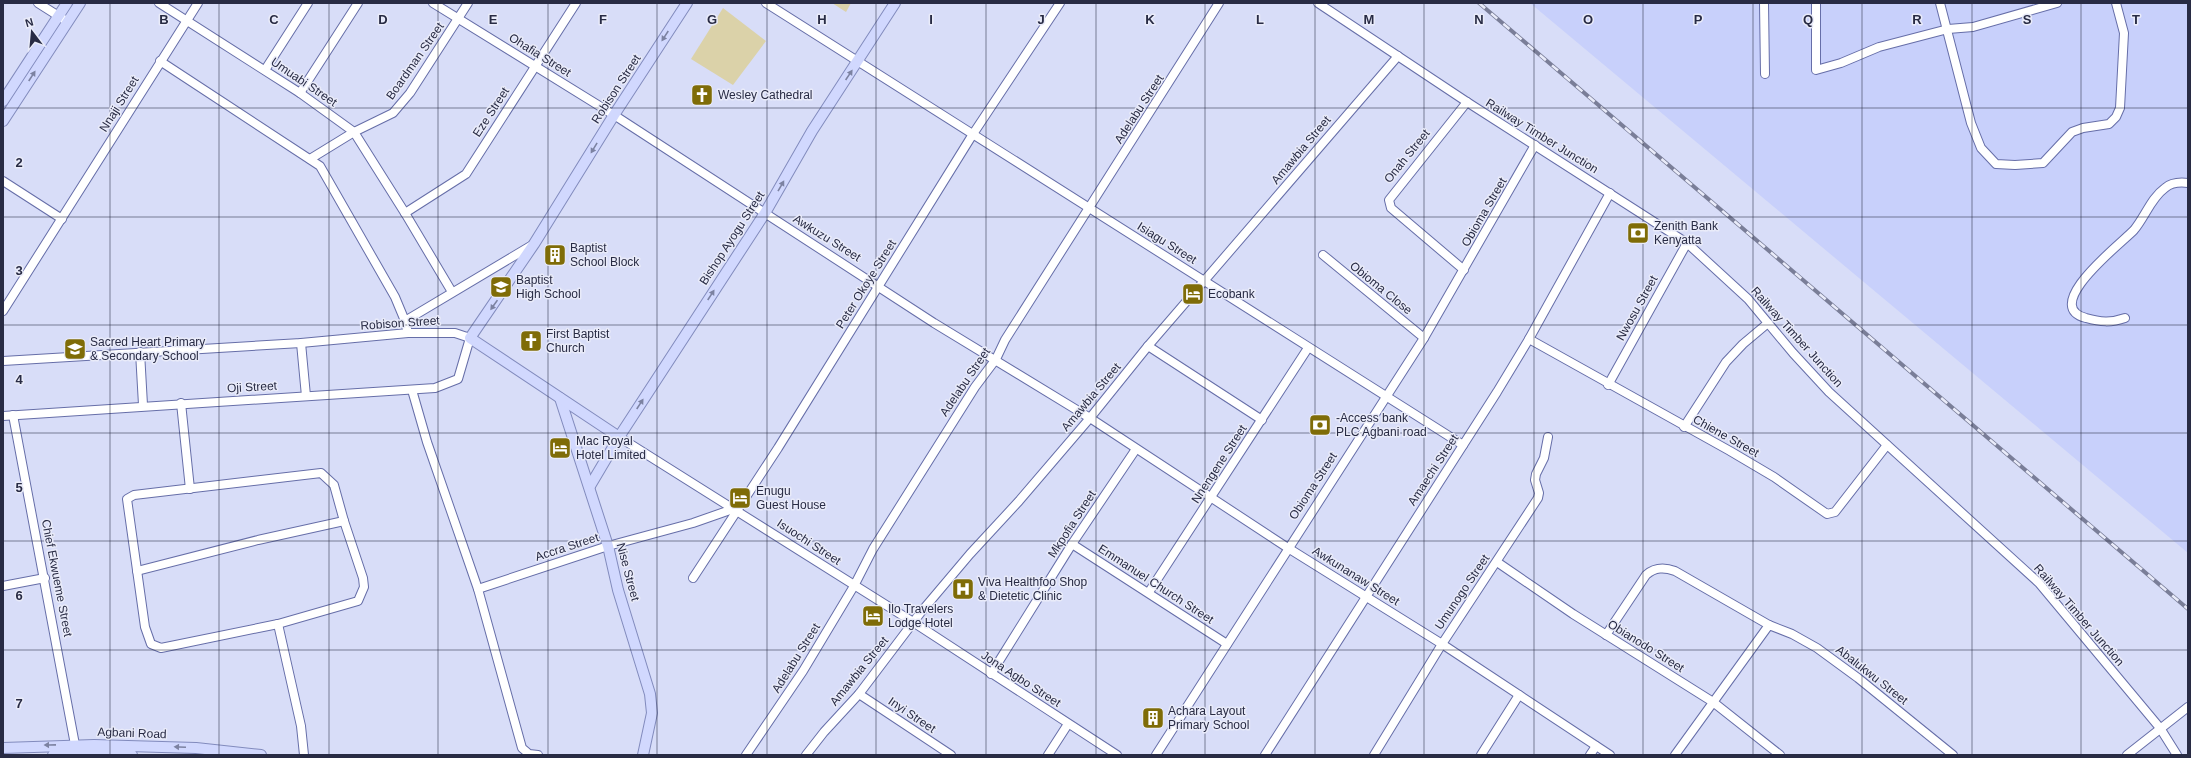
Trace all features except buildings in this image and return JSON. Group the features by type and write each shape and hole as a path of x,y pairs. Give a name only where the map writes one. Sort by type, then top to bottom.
{"main road":[{"path":"4,95 67,3"},
{"path":"3,121 80,3"},
{"name":"Robison Street","path":"470,338 534,244 614,115 687,3"},
{"name":"Bishop Ayogu Street","path":"590,486 619,437 765,213 812,131 895,3"},
{"name":"Isuochi Street","path":"470,338 619,437"},
{"name":"Nise Street","path":"560,398 590,486 608,546 618,590 652,703 651,718 643,755"},
{"name":"Agbani Road","path":"3,748 132,755"},
{"name":"Agbani Road","path":"53,755 76,751 196,748 261,755"}],"street":[{"path":"38,3 68,22"},
{"name":"Umuabi Street","path":"159,3 300,93 354,132 452,292"},
{"name":"Nnaji Street","path":"3,311 198,3"},
{"path":"265,70 308,3"},
{"path":"300,93 358,3"},
{"name":"Ohafia Street","path":"433,3 614,115"},
{"name":"Boardman Street","path":"310,159 354,132 384,119 396,110 410,93 468,3"},
{"name":"Eze Street","path":"405,213 466,174 576,3"},
{"name":"Isiagu Street","path":"766,3 1463,445"},
{"name":"Peter Okoye Street","path":"693,578 974,134 1060,3"},
{"name":"Adelabu Street","path":"746,755 803,671 854,586 873,548 975,387 996,359 1005,340 1219,3"},
{"name":"Railway Timber Junction","path":"1318,3 1467,102 1687,243 1748,299 1793,353 1829,392 2039,583 2160,728 2177,755"},
{"path":"1764,3 1765,74"},
{"path":"1816,3 1816,70 1842,64 1879,47 1948,29 1974,27 2057,3"},
{"path":"1940,3 1948,29 1971,123 1981,148 1996,164 2015,165 2043,163 2072,132 2083,128 2109,124 2116,116 2120,108 2124,33 2116,3"},
{"name":"Amawbia Street","path":"806,755 824,732 859,694 913,622 970,554 1019,501 1090,418 1148,346 1398,56"},
{"path":"160,61 310,159 325,172 395,297 405,320 408,333"},
{"path":"4,95 17,100"},
{"name":"Onah Street","path":"1464,270 1391,208 1388,200 1467,102"},
{"name":"Awkuzu Street","path":"614,115 934,323 996,359 1090,418"},
{"name":"Obioma Street","path":"1156,755 1424,338 1535,145"},
{"path":"3,181 62,219"},
{"path":"2125,318 2117,321 2099,322 2083,318 2073,306 2073,296 2079,284 2094,267 2134,230 2156,196 2165,187 2176,182 2188,183"},
{"name":"Amaechi Street","path":"1265,755 1529,339 1610,193"},
{"name":"Nwosu Street","path":"1608,385 1687,243"},
{"path":"405,320 534,244"},
{"name":"Obioma Close","path":"1323,256 1424,338"},
{"path":"1684,426 1726,362 1743,344 1768,323"},
{"name":"Robison Street","path":"3,361 301,343 408,333 455,333 470,338"},
{"name":"Oji Street","path":"3,416 143,405 435,388 458,379 470,338"},
{"name":"Chiene Street","path":"1529,339 1608,385 1774,477 1827,514 1835,512 1887,445"},
{"path":"301,343 306,396"},
{"path":"1148,346 1262,420"},
{"name":"Nnengene Street","path":"1149,592 1212,498 1308,348"},
{"path":"140,352 143,405"},
{"path":"412,390 427,442 478,588 522,748 529,754 538,755"},
{"path":"181,403 190,490"},
{"name":"Chief Ekwueme Street","path":"14,415 76,751"},
{"name":"Awkunanaw Street","path":"1090,418 1288,548 1442,644 1610,755"},
{"name":"Isuochi Street","path":"619,437 913,622"},
{"name":"Umunogo Street","path":"1374,755 1442,644 1538,498 1539,493 1535,480 1536,474 1544,458 1548,437"},
{"name":"Mkpofia Street","path":"991,674 1072,544 1136,449"},
{"path":"321,473 334,485 344,522 363,578 364,587 358,601 278,624 161,648 151,644 145,628 127,499 134,495 190,490 321,473"},
{"name":"Accra Street","path":"478,588 608,546 694,523 735,510"},
{"path":"137,571 258,540 344,522"},
{"name":"Emmanuel Church Street","path":"1072,544 1149,592 1227,644"},
{"name":"Obianodo Street","path":"1497,562 1606,635 1713,702 1780,755"},
{"name":"Abalukwu Street","path":"1606,635 1646,575 1651,571 1661,568 1675,571 1769,625 1792,634 1817,648 1953,755"},
{"path":"3,586 45,578"},
{"name":"Jona Agbo Street","path":"913,622 1117,755"},
{"path":"278,624 301,726 304,755"},
{"path":"1675,755 1769,625"},
{"name":"Inyi Street","path":"859,694 951,755"},
{"path":"1481,755 1519,695"},
{"path":"2127,755 2188,707"},
{"path":"1048,755 1068,724"},
{"path":"1590,755 1596,746"}],"shaded area":[{"path":"832,3 851,3 846,12"},
{"path":"1530,3 2188,3 2188,553"},
{"path":"723,8 766,41 733,85 691,59"}],"railway":[{"path":"1479,3 2188,609"}],"place":[{"name":"Wesley Cathedral","path":"702,95"},
{"name":"Zenith Bank Kenyatta","path":"1638,233"},
{"name":"Baptist School Block","path":"555,255"},
{"name":"Baptist High School","path":"501,287"},
{"name":"Ecobank","path":"1193,294"},
{"name":"First Baptist Church","path":"531,341"},
{"name":"Sacred Heart Primary & Secondary School","path":"75,349"},
{"name":"-Access bank PLC Agbani road","path":"1320,425"},
{"name":"Mac Royal Hotel Limited","path":"560,448"},
{"name":"Enugu Guest House","path":"740,498"},
{"name":"Viva Healthfoo Shop & Dietetic Clinic","path":"963,589"},
{"name":"Ilo Travelers Lodge Hotel","path":"873,616"},
{"name":"Achara Layout Primary School","path":"1153,718"}]}
